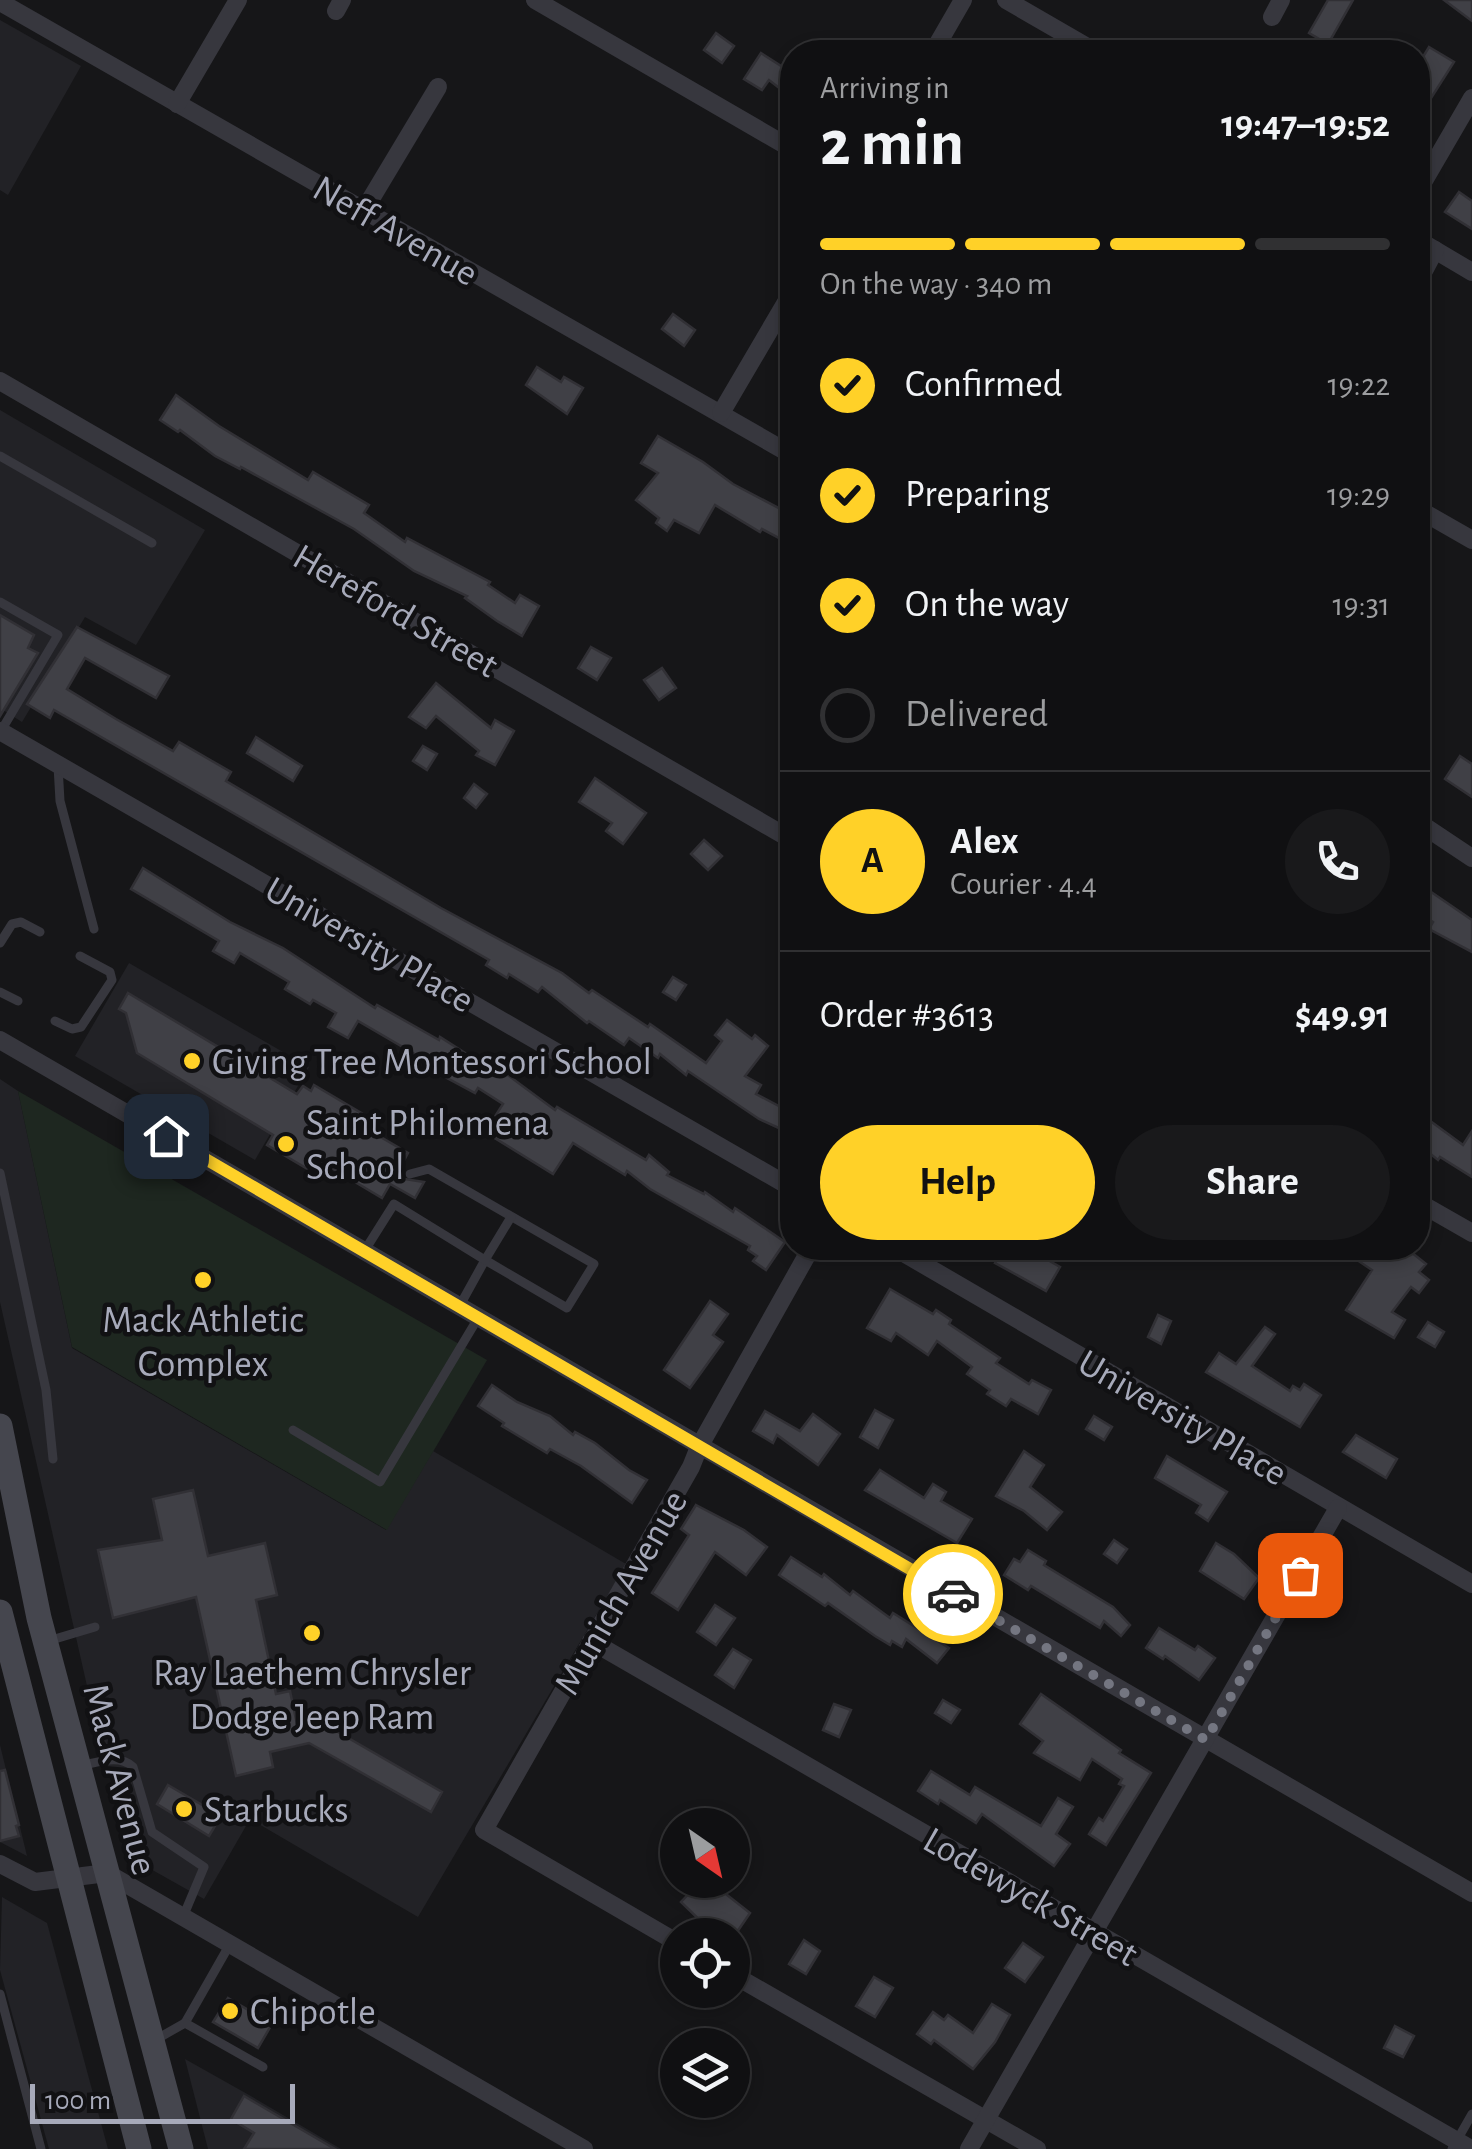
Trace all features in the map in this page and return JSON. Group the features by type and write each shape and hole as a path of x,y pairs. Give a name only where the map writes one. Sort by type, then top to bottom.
{"main road":[{"name":"Mack Avenue","path":"0,1426 4,1467 46,1642 181,2149"},
{"name":"Mack Avenue","path":"0,1612 139,2149"}],"street":[{"path":"177,104 238,0"},
{"path":"536,0 780,142"},
{"path":"939,40 963,0"},
{"path":"1006,0 1075,40"},
{"name":"Neff Avenue","path":"0,2 780,448"},
{"path":"363,212 438,86"},
{"path":"1430,170 1472,98"},
{"path":"1430,247 1472,272"},
{"path":"1430,259 1435,250"},
{"path":"721,414 780,313"},
{"name":"Hereford Street","path":"0,381 780,833"},
{"path":"1430,516 1472,540"},
{"name":"University Place","path":"1,731 780,1181"},
{"path":"1430,830 1472,858"},
{"path":"0,1040 1472,1892"},
{"path":"1430,1209 1472,1234"},
{"name":"Munich Avenue","path":"660,1932 484,1830 692,1467 699,1447 805,1260"},
{"name":"University Place","path":"915,1260 1472,1584"},
{"path":"969,2149 1338,1508"},
{"name":"Lodewyck Street","path":"591,1641 1460,2146"},
{"path":"0,1864 35,1882 107,1873 584,2149"},
{"path":"750,1984 1037,2149"}],"lane":[{"path":"0,456 152,542"},
{"path":"0,602 58,636 1,731"},
{"path":"57,763 60,800 94,928"},
{"path":"0,943 12,924 21,922 40,932"},
{"path":"55,1021 72,1030 81,1027 112,980 110,972 80,956"},
{"path":"0,992 18,1001"},
{"path":"394,1204 567,1308 594,1264 428,1168 410,1174"},
{"path":"0,1172 46,1390 53,1459"},
{"path":"364,1252 400,1190"},
{"path":"459,1306 511,1216"},
{"path":"293,1430 380,1482 478,1318"},
{"path":"46,1642 94,1628"},
{"path":"79,1766 127,1761 133,1767 152,1832 204,1867 183,1917"},
{"path":"152,2042 185,2023 230,1944"},
{"path":"0,1994 41,2149"},
{"path":"185,2023 263,2067"},
{"path":"1460,2146 1472,2114"}],"shaded area":[{"path":"0,20 81,66 8,195 0,190"},
{"path":"0,410 205,530 136,645 85,617 22,722 0,708"},
{"name":"Giving Tree Montessori School","path":"129,963 309,1067 255,1160 75,1056"},
{"path":"0,1079 18,1091 72,1348 386,1530 433,1451 626,1564 418,1917 250,1819 204,1899 131,1858 97,1730 0,1302"},
{"name":"Mack Athletic Complex","path":"18,1091 487,1360 387,1530 72,1347"},
{"path":"0,1745 27,1856 0,1842"},
{"path":"2,1897 47,1923 108,2149 49,2149 0,1970"},
{"path":"185,2059 249,2095 341,2149 208,2149"}],"building":[{"path":"1328,0 1353,0 1330,40 1309,33"},
{"path":"1444,0 1472,0 1472,21"},
{"path":"716,33 734,46 722,63 704,50"},
{"path":"1430,48 1454,62 1430,100"},
{"path":"761,53 780,65 780,89 769,80 762,90 744,79"},
{"path":"1459,192 1472,201 1472,229 1445,212"},
{"path":"673,314 695,330 684,346 662,329"},
{"path":"537,367 561,382 564,377 583,388 567,414 526,385"},
{"path":"176,395 308,480 313,472 369,505 364,513 405,542 407,538 490,582 488,585 515,603 520,595 539,606 522,636 467,596 414,571 354,529 215,456 160,420"},
{"path":"658,436 780,509 780,539 762,529 760,532 715,505 699,533 674,520 667,531 656,523 659,518 636,500 658,473 641,463"},
{"path":"0,615 34,635 28,648 38,653 0,716"},
{"path":"77,627 169,676 156,698 85,658 67,689 173,751 179,742 231,772 226,781 441,908 562,973 589,993 592,990 648,1027 650,1024 706,1063 722,1041 715,1035 727,1020 752,1039 755,1035 768,1046 745,1076 761,1085 756,1094 780,1107 780,1129 759,1119 688,1071 686,1075 660,1054 658,1058 629,1038 624,1045 587,1023 542,987 538,992 509,974 507,978 486,965 489,960 54,710 50,718 27,704"},
{"path":"591,647 611,658 597,680 578,668"},
{"path":"662,668 676,688 659,700 644,680"},
{"path":"436,683 491,728 495,720 514,731 495,765 476,755 479,751 436,716 426,728 409,717"},
{"path":"256,737 302,766 293,781 247,753"},
{"path":"423,746 437,754 427,770 413,761"},
{"path":"1460,756 1472,764 1472,797 1445,779"},
{"path":"595,778 646,813 623,844 606,831 612,823 579,802"},
{"path":"474,784 487,794 476,808 464,798"},
{"path":"704,840 722,856 708,870 691,854"},
{"path":"143,868 230,922 283,948 375,1008 377,1005 439,1040 440,1037 498,1074 501,1070 555,1110 557,1107 646,1160 649,1155 669,1172 667,1175 705,1192 733,1212 735,1208 780,1239 780,1249 766,1270 753,1261 757,1256 748,1250 750,1246 573,1143 553,1174 485,1132 503,1104 478,1088 475,1093 434,1071 437,1067 358,1021 348,1038 328,1027 336,1013 285,989 289,982 240,953 234,963 213,951 219,941 131,889"},
{"path":"1430,891 1472,920 1472,952 1430,930"},
{"path":"673,977 686,985 676,1000 663,992"},
{"path":"128,993 297,1094 303,1086 311,1091 314,1085 373,1120 367,1129 408,1153 400,1168 404,1179 424,1182 415,1198 390,1184 382,1198 318,1160 311,1171 267,1145 273,1135 137,1053 126,1013 119,1009"},
{"path":"1430,1121 1463,1145 1472,1131 1472,1177 1440,1157 1438,1160 1430,1154"},
{"path":"1048,1260 1060,1267 1046,1291 995,1263"},
{"path":"1357,1260 1421,1260 1426,1264 1419,1272 1429,1280 1419,1293 1411,1287 1392,1312 1405,1320 1394,1338 1346,1310 1372,1270"},
{"path":"890,1289 933,1314 936,1310 951,1320 949,1324 1000,1358 996,1363 1029,1384 1032,1380 1051,1390 1038,1414 1011,1399 1006,1406 987,1394 990,1390 967,1374 972,1367 937,1341 928,1355 896,1333 891,1341 867,1328"},
{"path":"710,1301 728,1314 713,1335 723,1342 690,1388 664,1370"},
{"path":"1158,1315 1171,1321 1161,1344 1148,1337"},
{"path":"1428,1322 1444,1332 1435,1347 1418,1337"},
{"path":"1265,1327 1275,1334 1252,1366 1290,1391 1293,1386 1300,1390 1304,1384 1321,1395 1300,1427 1206,1372 1219,1353 1236,1364"},
{"path":"492,1385 517,1402 550,1416 573,1435 575,1432 595,1443 647,1480 632,1503 581,1466 550,1449 547,1453 502,1426 504,1423 478,1406"},
{"path":"875,1410 893,1420 878,1448 860,1437"},
{"path":"765,1411 800,1431 813,1414 840,1434 818,1465 777,1435 773,1443 753,1431"},
{"path":"1094,1416 1112,1427 1104,1440 1086,1429"},
{"path":"1356,1435 1397,1459 1386,1478 1343,1452"},
{"path":"1024,1451 1044,1465 1030,1487 1062,1512 1047,1530 1024,1511 996,1496"},
{"path":"1167,1456 1227,1492 1208,1521 1196,1513 1201,1505 1155,1478"},
{"path":"880,1470 924,1498 933,1484 946,1492 941,1501 972,1519 957,1543 865,1490"},
{"path":"193,1490 208,1556 265,1543 277,1595 256,1600 276,1694 290,1691 297,1724 317,1720 442,1792 431,1812 309,1743 270,1752 273,1767 236,1776 196,1597 113,1618 98,1550 162,1540 153,1499"},
{"path":"696,1505 767,1547 746,1575 715,1552 678,1610 652,1593 689,1535 681,1529"},
{"path":"1114,1540 1127,1549 1117,1563 1104,1554"},
{"path":"1216,1543 1259,1578 1244,1599 1200,1571"},
{"path":"1028,1550 1046,1561 1044,1565 1113,1607 1130,1625 1121,1636 1104,1621 1100,1628 1031,1586 1028,1590 1004,1575 1014,1559 1020,1562"},
{"path":"791,1557 822,1577 824,1574 850,1595 853,1591 890,1618 893,1613 949,1648 937,1663 906,1639 902,1647 892,1641 890,1645 779,1575"},
{"path":"715,1605 735,1618 716,1645 697,1632"},
{"path":"1159,1628 1215,1658 1199,1680 1146,1648"},
{"path":"733,1649 751,1660 734,1688 715,1675"},
{"path":"1041,1694 1151,1773 1106,1845 1089,1834 1099,1818 1103,1821 1124,1786 1119,1784 1122,1779 1092,1759 1080,1780 1034,1753 1043,1741 1020,1724"},
{"path":"943,1700 960,1710 951,1723 935,1713"},
{"path":"834,1704 851,1710 839,1737 823,1730"},
{"path":"5,1770 19,1836 0,1841 0,1771"},
{"path":"931,1771 970,1795 975,1787 1041,1826 1058,1798 1073,1807 1056,1834 1070,1844 1054,1866 982,1814 976,1823 918,1791"},
{"path":"168,1785 221,1816 209,1836 157,1804"},
{"path":"685,1898 731,1898 750,1913 747,1918 697,1918 681,1902"},
{"path":"804,1940 820,1951 806,1974 789,1964"},
{"path":"1023,1943 1043,1957 1025,1982 1005,1968"},
{"path":"874,1977 893,1988 875,2017 856,2006"},
{"path":"228,1998 272,2024 258,2048 213,2022"},
{"path":"992,2004 1010,2015 973,2069 934,2040 931,2044 917,2034 933,2012 944,2020 948,2015 973,2033"},
{"path":"1395,2026 1414,2036 1403,2057 1384,2048"},
{"path":"244,2096 335,2149 244,2149 254,2133 231,2119"}],"way so far":[{"path":"953,1594 1206,1740 1300,1575"}],"place":[{"name":"Giving Tree Montessori School","path":"192,1061"},
{"name":"Saint Philomena School","path":"286,1144"},
{"name":"Mack Athletic Complex","path":"203,1280"},
{"name":"Ray Laethem Chrysler Dodge Jeep Ram","path":"312,1633"},
{"name":"Starbucks","path":"184,1809"},
{"name":"Chipotle","path":"230,2011"}],"route":[{"path":"166,1136 953,1594"}]}
